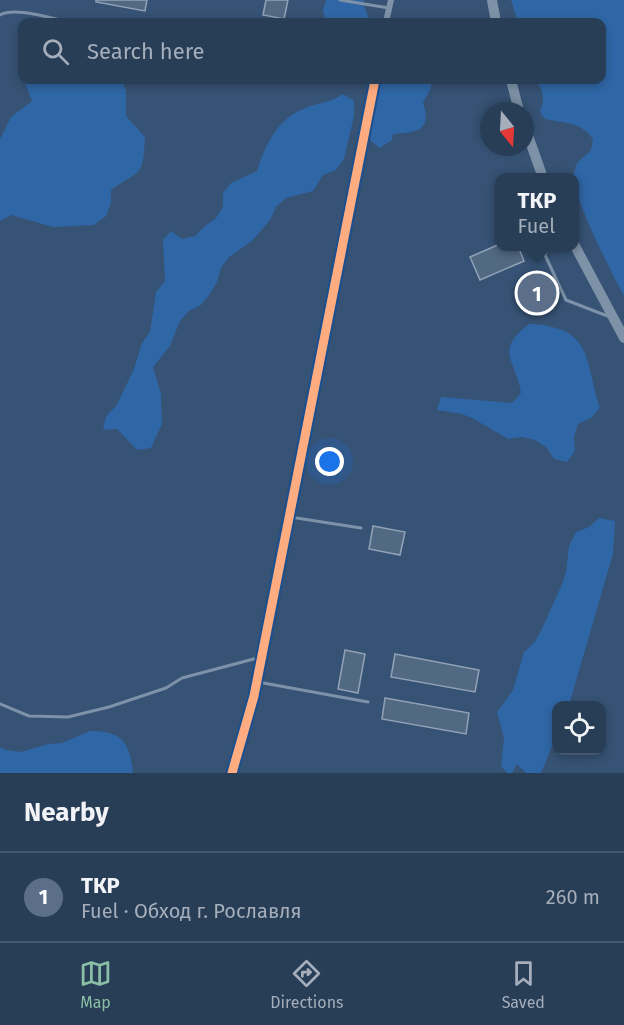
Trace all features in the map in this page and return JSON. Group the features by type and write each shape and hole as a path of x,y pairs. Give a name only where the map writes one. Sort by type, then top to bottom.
{"highway":[{"path":"492,0 495,18"},
{"path":"512,84 517,102"},
{"path":"534,152 542,173"},
{"path":"578,251 624,338"}],"street":[{"path":"387,18 391,0"},
{"path":"232,773 257,682 374,84"}],"lane":[{"path":"340,0 389,8"},
{"path":"0,15 7,11 49,18"},
{"path":"547,251 545,255 566,300 612,318"},
{"path":"290,517 361,528"},
{"path":"0,705 28,716 68,717 109,707 166,688 182,678 261,657"},
{"path":"257,682 368,702"}],"shaded area":[{"path":"326,0 364,0 369,18 325,18 323,10"},
{"path":"511,0 624,0 624,296 603,255 579,198 579,173 574,173 577,163 591,150 593,140 578,126 545,119 540,112 543,99 542,91 538,84 606,84 606,18 517,18"},
{"path":"26,84 123,84 126,90 126,116 145,137 143,160 134,175 111,190 111,203 106,216 94,225 53,227 11,215 0,221 0,139 11,117 32,101"},
{"path":"379,84 432,84 423,102 426,119 421,128 416,131 393,134 392,140 380,148 370,140"},
{"path":"343,94 354,101 354,116 344,159 336,170 323,175 313,191 286,198 276,207 270,220 252,241 229,257 221,268 210,294 201,305 189,311 180,321 170,346 153,367 161,394 162,424 151,448 137,450 117,429 103,430 106,416 116,406 134,369 142,343 150,332 156,292 165,281 163,240 171,231 182,239 195,236 216,218 223,207 223,193 231,183 257,171 273,134 286,120 303,109"},
{"path":"529,324 550,326 565,332 576,339 588,361 600,408 591,418 578,424 574,437 575,451 567,462 554,459 547,448 535,440 522,437 508,439 462,414 437,410 441,397 512,403 521,393 509,349 518,334"},
{"path":"599,518 615,521 613,554 570,701 552,701 552,747 541,773 526,773 517,764 512,773 508,773 501,766 504,738 497,712 513,690 524,652 534,643 541,631 562,584 569,546 576,532 589,527"},
{"path":"90,731 110,733 122,740 130,753 133,773 0,773 0,747 21,752 48,744 62,743"}],"building":[{"path":"96,0 147,0 145,11 96,2"},
{"path":"266,0 288,0 284,18 263,15"},
{"path":"495,246 495,251 520,251 524,261 480,280 470,257"},
{"path":"373,526 405,532 400,555 369,549"},
{"path":"345,650 365,654 358,693 338,689"},
{"path":"395,654 479,670 475,692 391,677"},
{"path":"385,698 469,713 466,734 382,719"}],"cycle path":[{"path":"232,773 254,696 374,84"}],"place":[{"name":"ТКР","path":"537,293"}]}
